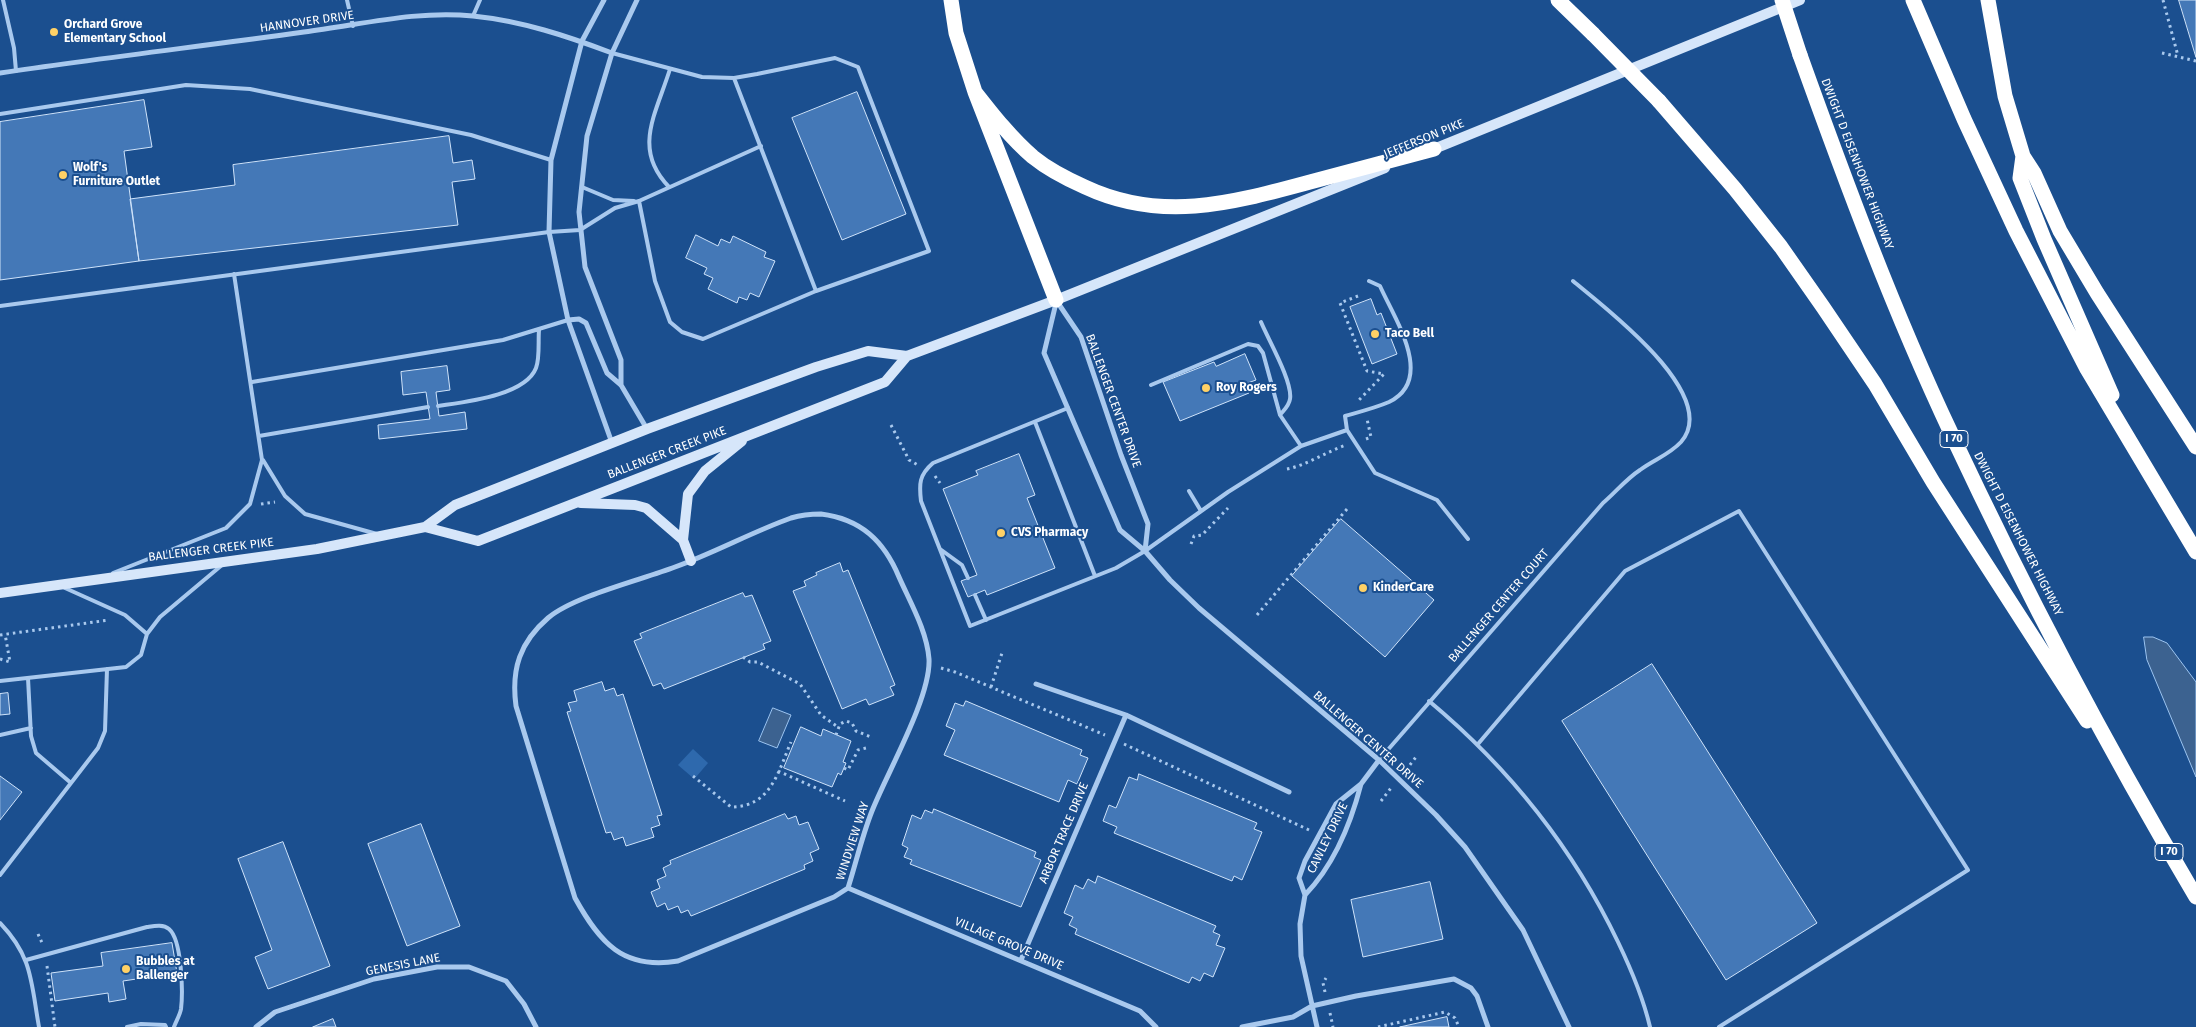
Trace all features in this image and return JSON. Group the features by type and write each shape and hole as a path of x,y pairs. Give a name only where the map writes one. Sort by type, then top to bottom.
{"highway":[{"path":"951,0 956,33 975,92 1056,300"},
{"path":"1558,0 1659,101 1735,189 1781,247 1875,384 1933,482 2142,806"},
{"name":"DWIGHT D EISENHOWER HIGHWAY","path":"1782,0 1847,186 1950,432 2024,581 2142,806 2196,897"},
{"path":"1988,0 2006,96 2023,156 2034,173 2060,231 2092,286 2196,447"},
{"path":"1914,3 1964,119 2016,232 2087,369 2196,552"},
{"path":"975,92 1006,130 1034,157 1064,178 1128,203 1163,208 1240,201 1434,148"},
{"path":"2023,156 2020,178 2033,213 2140,460"}],"main road":[{"name":"JEFFERSON PIKE","path":"1056,300 1800,0"},
{"name":"BALLENGER CREEK PIKE","path":"0,592 317,549 425,527 455,505 647,429 816,367 868,351 907,356 1056,300"},
{"name":"BALLENGER CREEK PIKE","path":"425,527 478,541 577,503 670,464 884,382 907,356"},
{"path":"682,540 688,494 705,471 749,435"},
{"path":"577,503 634,505 646,508 682,540 691,561"}],"street":[{"path":"604,0 582,41 551,160 549,232 568,320 612,444"},
{"path":"621,385 621,360 585,267 580,230 587,136 612,53 637,0"},
{"name":"HANNOVER DRIVE","path":"0,73 353,26 413,15 473,16 530,25 582,41 612,53"},
{"name":"BALLENGER CENTER DRIVE","path":"1056,300 1044,352 1120,530 1145,551 1170,580 1199,608 1379,760 1436,815 1465,847 1504,900 1538,960 1569,1027"},
{"name":"BALLENGER CENTER DRIVE","path":"1056,300 1081,337 1121,455 1148,524 1145,551"},
{"path":"568,320 578,319 586,323 607,373 621,385 647,429"},
{"name":"WINDVIEW WAY","path":"811,514 840,517 859,525 881,544 892,560 924,637 928,657 928,675 921,698 871,813 848,888 834,897 678,961 653,964 630,960 616,950 592,926 576,898 516,706 514,679 519,654 525,642 547,619 570,604 691,561 792,518 811,514"},
{"path":"1036,684 1126,715 1289,792"},
{"name":"ARBOR TRACE DRIVE","path":"1020,960 1126,715"},
{"name":"CAWLEY DRIVE","path":"1317,1027 1302,956 1300,924 1305,895 1299,878 1305,861 1336,804 1361,784 1379,760"},
{"name":"CAWLEY DRIVE","path":"1305,895 1320,880 1354,810 1361,784"},
{"name":"VILLAGE GROVE DRIVE","path":"848,888 1140,1011 1156,1027"},
{"name":"GENESIS LANE","path":"256,1027 275,1012 374,979 437,967 469,967 506,981 524,1004 536,1027"},
{"path":"1242,1027 1293,1016 1312,1006 1454,980 1471,988 1477,996 1488,1027"}],"lane":[{"path":"3,0 14,48 16,71"},
{"path":"347,0 353,26"},
{"path":"473,16 480,0"},
{"path":"612,53 702,78 734,78 835,58 858,67 929,251 816,291 703,339 682,332 670,322 655,281 638,201"},
{"path":"668,188 652,166 648,151 649,136 670,70"},
{"path":"734,78 816,291"},
{"path":"0,114 186,85 250,89 471,135 551,160"},
{"path":"0,306 549,232 580,230 615,208 638,201 761,146"},
{"path":"582,187 613,200 638,201"},
{"path":"103,577 226,528 250,504 262,460 252,382 234,274"},
{"path":"1368,281 1380,286 1410,352 1412,371 1404,389 1390,401 1345,416 1347,430 1375,473 1437,500 1468,539"},
{"name":"BALLENGER CENTER COURT","path":"1379,760 1603,504 1640,470 1656,462 1681,442 1690,428 1689,412 1678,387 1662,361 1634,332 1573,281"},
{"path":"252,382 503,340 568,320"},
{"path":"1261,322 1287,381 1290,396 1288,406 1280,415"},
{"path":"438,406 469,401 508,391 523,384 536,368 539,330"},
{"path":"1151,385 1248,344 1258,346 1263,353 1280,415 1301,446"},
{"path":"259,436 428,407"},
{"path":"1068,408 933,463 925,470 919,481 921,501 970,626 1116,568 1145,551 1201,511 1301,446 1347,430"},
{"path":"1035,422 1095,576"},
{"path":"262,460 285,496 305,514 384,536"},
{"path":"1189,491 1201,511"},
{"path":"1478,744 1625,571 1739,511 1968,870 1719,1027"},
{"path":"940,549 962,564 968,578"},
{"path":"0,681 126,667 141,655 147,634 160,617 227,561"},
{"path":"58,585 125,615 147,634"},
{"path":"975,594 986,620"},
{"path":"0,875 98,748 105,731 107,669"},
{"path":"28,678 31,728 36,752 71,784"},
{"path":"1429,701 1478,744 1529,800 1587,885 1629,965 1646,1009 1650,1027"},
{"path":"0,735 31,728"},
{"path":"0,924 16,940 26,960 39,1027"},
{"path":"26,960 146,927 160,925 167,928 174,936 182,988 180,1011 174,1027"},
{"path":"127,1027 141,1024 164,1025 166,1027"}],"path":[{"path":"2163,0 2178,56"},
{"path":"2162,53 2196,62"},
{"path":"891,425 909,460 935,475 940,483"},
{"path":"261,504 281,501"},
{"path":"1257,615 1347,509"},
{"path":"0,635 107,620 117,621"},
{"path":"0,659 10,662 5,634"},
{"path":"991,687 1002,653"},
{"path":"743,657 767,666 800,684 822,715 838,727"},
{"path":"836,734 838,727 843,722 849,722 856,731 871,737"},
{"path":"693,776 727,805 736,807 758,802 778,771 791,742"},
{"path":"844,768 848,770 858,750 866,748"},
{"path":"778,771 845,801"},
{"path":"38,934 46,954 55,1027"},
{"path":"1378,1027 1445,1012 1455,1018 1458,1027"}],"shaded area":[{"path":"2144,637 2153,637 2167,643 2196,682 2196,777 2147,660"},
{"path":"773,708 791,715 777,748 759,741"},
{"path":"693,749 708,763 696,777 694,775 692,777 678,765"}],"building":[{"path":"2179,0 2196,0 2196,57"},
{"path":"857,92 906,214 842,240 792,118"},
{"name":"Wolf's Furniture Outlet","path":"144,100 152,147 124,151 139,261 0,280 0,122"},
{"path":"449,136 453,163 472,160 475,179 452,182 458,225 139,261 130,199 235,185 233,165"},
{"path":"696,235 718,246 721,239 730,243 733,236 766,252 764,257 775,261 759,297 750,293 747,300 739,297 737,303 708,289 713,278 704,274 707,268 686,258"},
{"name":"Taco Bell","path":"1371,299 1377,315 1381,313 1397,354 1372,364 1350,307"},
{"name":"Roy Rogers","path":"1245,354 1256,380 1245,384 1249,393 1180,421 1163,382 1214,362 1216,366"},
{"path":"447,366 450,390 436,392 439,416 465,412 467,429 379,439 378,425 430,419 426,392 403,395 401,372"},
{"name":"CVS Pharmacy","path":"1019,454 1035,495 1027,498 1055,568 987,595 985,590 968,597 961,581 977,575 943,489 978,475 976,471"},
{"name":"KinderCare","path":"1341,519 1434,600 1385,657 1292,576"},
{"path":"840,563 843,572 848,570 895,685 890,687 894,695 869,705 866,699 842,709 793,591 806,586 804,581 817,575 816,573"},
{"path":"743,593 745,597 752,595 771,641 763,644 765,649 664,689 661,683 653,686 634,641 642,638 640,634"},
{"path":"1652,664 1817,923 1726,980 1562,721"},
{"path":"602,682 605,691 614,688 617,696 623,694 662,815 657,816 660,825 651,828 654,837 626,846 623,837 614,840 611,832 606,833 567,712 571,711 568,703 577,701 574,691"},
{"path":"8,693 10,714 0,715 0,694"},
{"path":"966,701 1082,750 1080,755 1088,758 1077,784 1068,780 1059,802 944,755 955,730 946,726 955,703 963,706"},
{"path":"801,727 821,736 823,729 851,741 843,762 846,763 841,775 838,773 832,787 784,768"},
{"path":"1139,774 1257,823 1254,829 1262,832 1242,880 1234,876 1232,881 1114,833 1117,827 1103,821 1109,805 1116,808 1129,777 1137,780"},
{"path":"0,776 22,792 0,820"},
{"path":"934,809 1036,852 1034,857 1041,860 1021,907 910,864 912,860 904,857 908,848 902,845 912,815 921,819 925,810 932,813"},
{"path":"785,814 788,819 796,816 799,825 808,822 819,849 810,853 813,861 804,865 805,869 691,916 688,910 681,913 678,906 668,910 665,903 657,907 651,892 660,888 657,880 666,876 663,868 671,864 670,861"},
{"path":"421,824 460,926 407,946 368,844"},
{"path":"283,842 330,966 268,989 255,957 272,950 238,859"},
{"path":"1098,876 1216,926 1213,932 1220,935 1216,945 1225,948 1213,977 1204,973 1200,981 1192,977 1189,983 1075,934 1077,929 1069,925 1073,917 1064,913 1075,885 1083,889 1088,879 1095,883"},
{"path":"1430,882 1443,939 1363,957 1351,900"},
{"name":"Bubbles at Ballenger","path":"172,943 177,973 123,981 126,999 109,1002 108,993 55,1001 51,973 103,966 101,953"},
{"path":"1447,1017 1449,1027 1400,1027"},
{"path":"333,1019 336,1027 313,1027"}],"place":[{"name":"Orchard Grove Elementary School","path":"54,32"},
{"name":"Wolf's Furniture Outlet","path":"63,175"},
{"name":"Taco Bell","path":"1375,334"},
{"name":"Roy Rogers","path":"1206,388"},
{"name":"CVS Pharmacy","path":"1001,533"},
{"name":"KinderCare","path":"1363,588"},
{"name":"Bubbles at Ballenger","path":"126,969"}]}
